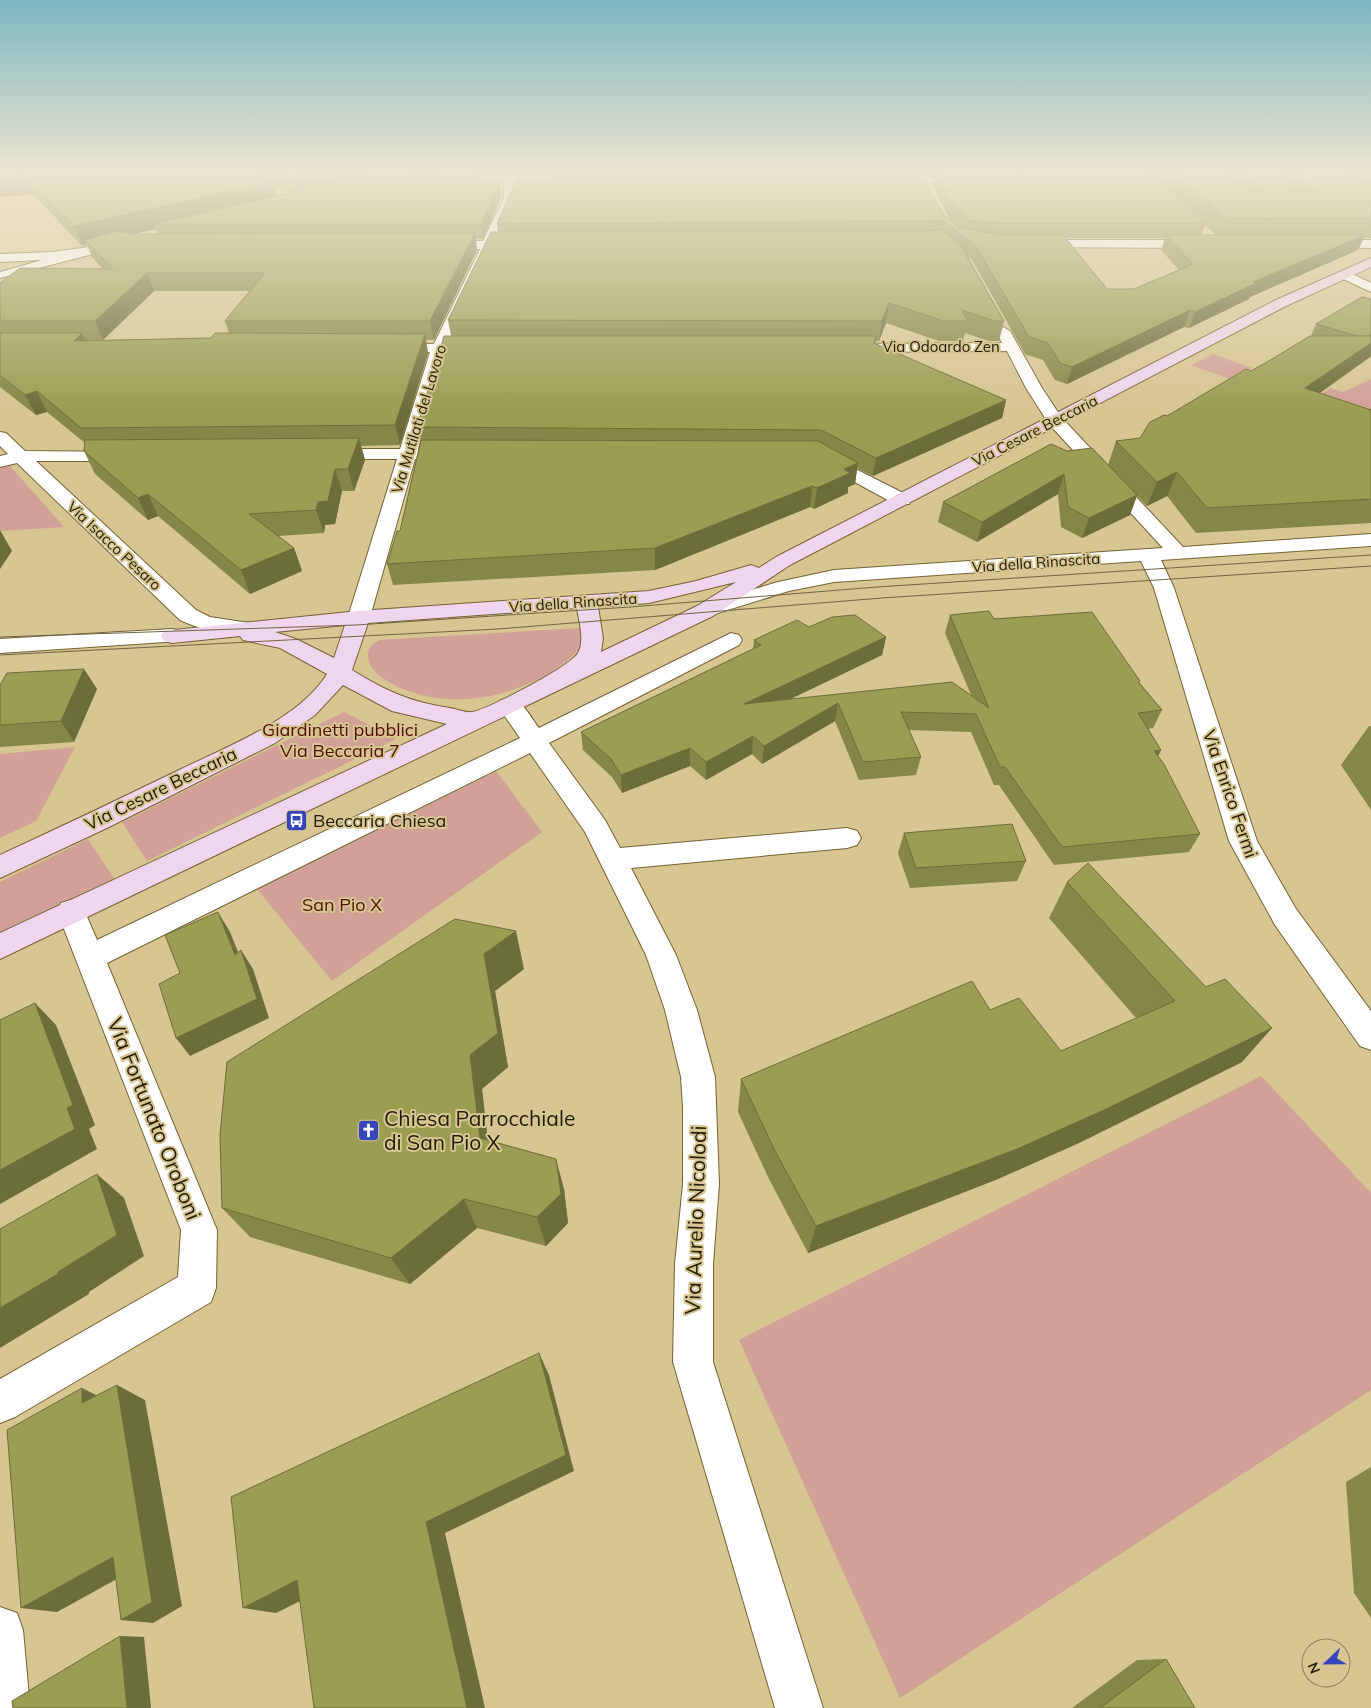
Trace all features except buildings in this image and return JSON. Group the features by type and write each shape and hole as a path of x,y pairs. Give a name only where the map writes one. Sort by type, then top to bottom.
{"street":[{"path":"0,258 52,256 88,251"},
{"path":"1,272 90,251"},
{"name":"Via Mutilati del Lavoro","path":"359,617 439,348 483,251"},
{"name":"Via Cesare Beccaria","path":"562,679 705,611 783,561 1281,303 1371,262"},
{"path":"1344,274 1371,288"},
{"path":"998,321 1034,388 1056,420 1179,554"},
{"name":"Via Odoardo Zen","path":"826,348 1012,347"},
{"path":"378,348 489,348"},
{"name":"Via Isacco Pesaro","path":"0,437 188,615 205,623 241,628"},
{"path":"314,454 467,454"},
{"path":"810,455 819,455 902,500"},
{"path":"0,462 20,456 137,456"},
{"name":"Via della Rinascita","path":"705,611 784,586 834,576 1371,540"},
{"name":"Via Enrico Fermi","path":"1149,556 1164,588 1243,841 1258,874 1299,940 1371,1036"},
{"name":"Via della Rinascita","path":"172,636 359,617 587,602 669,594 783,561"},
{"path":"0,947 71,911 562,679 580,667 592,649 593,636 587,602"},
{"name":"Via Cesare Beccaria","path":"0,867 266,737 305,711 327,690 339,673 359,617"},
{"path":"0,646 172,636 238,635 276,639 295,646 394,703 474,720"},
{"path":"89,958 534,742 731,640"},
{"name":"Via Aurelio Nicolodi","path":"509,705 596,827 661,955 681,1010 698,1077 702,1184 694,1264 693,1362 799,1708"},
{"path":"612,858 847,838"},
{"name":"Via Fortunato Oroboni","path":"0,1402 197,1288 199,1230 71,911"},
{"path":"0,1630 6,1708"}],"green space":[{"path":"1213,354 1252,368 1230,379 1191,365"},
{"path":"1371,379 1371,419 1315,398 1330,388 1343,392"},
{"path":"10,466 64,527 0,531 0,467"},
{"path":"579,628 583,633 581,648 566,662 548,674 529,683 509,691 488,696 446,699 418,694 380,677 369,662 369,648 380,640"},
{"name":"Giardinetti pubblici Via Beccaria 7","path":"344,712 396,739 147,861 122,822"},
{"path":"75,747 36,821 0,838 0,754"},
{"name":"San Pio X","path":"496,771 542,832 332,981 253,884"},
{"path":"88,839 115,880 0,939 0,882"},
{"path":"1261,1076 1371,1193 1371,1390 900,1698 739,1340"}],"tram line":[{"path":"0,637 356,625 630,607 877,587 1371,555"},
{"path":"0,655 498,629 882,598 1371,566"}],"place":[{"name":"Beccaria Chiesa","path":"297,821"},
{"name":"Chiesa Parrocchiale di San Pio X","path":"368,1131"}]}
